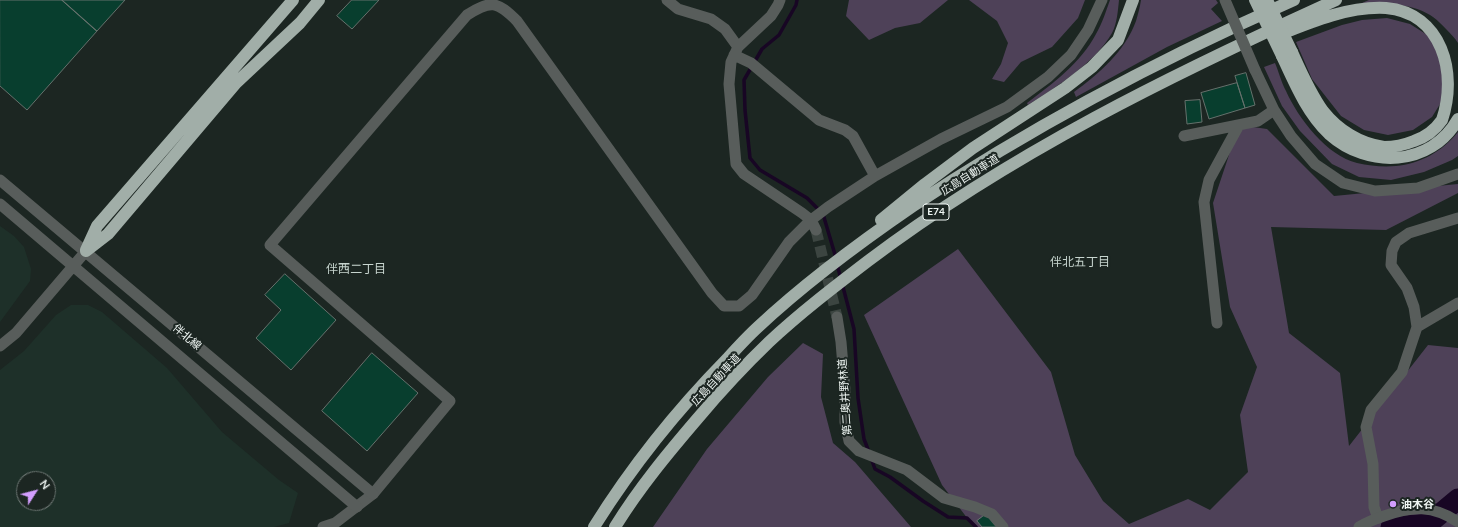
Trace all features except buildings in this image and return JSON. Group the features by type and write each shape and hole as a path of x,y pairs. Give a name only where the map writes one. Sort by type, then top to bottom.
{"highway":[{"path":"86,251 97,226 294,0"},
{"path":"86,251 108,234 236,83 300,23 319,0"},
{"path":"817,276 925,184 973,148 1066,88 1092,67 1118,40 1133,0"},
{"path":"1182,72 1294,28 1336,14 1362,9 1386,8 1408,12 1424,21 1437,32 1448,46 1458,79 1455,96 1448,113 1436,128 1422,138 1406,144 1390,147 1373,146 1356,139 1338,127 1324,111 1287,54 1255,0"},
{"path":"1267,0 1301,96 1314,116 1330,134 1349,148 1371,157 1389,159 1409,156 1427,150 1442,138 1458,119"},
{"name":"広島自動車道","path":"594,527 607,506 652,444 702,384 757,327 817,276 887,224 1013,142 1171,58 1253,18 1294,0"},
{"name":"広島自動車道","path":"615,527 666,455 716,397 769,342 827,292 897,239 968,191 1026,156 1182,72 1336,0"}],"street":[{"path":"667,0 678,9 711,19 725,29 736,51 819,120 845,130 853,136 875,176"},
{"path":"780,0 771,16 736,51 731,62 729,84 736,164 744,174 814,225"},
{"path":"323,527 335,523 373,494 450,401 270,245 467,15 480,6 492,3 504,7 517,21 712,294 724,306 739,306 752,295 790,242 814,225 828,207 875,176 941,139 1007,107 1048,77 1071,55 1088,30 1102,0"},
{"path":"1225,0 1274,110 1291,136 1316,164 1344,183 1375,191 1418,188 1458,174"},
{"path":"1184,136 1258,121 1274,110"},
{"path":"1216,323 1204,202 1209,180 1239,125"},
{"name":"伴北線","path":"0,180 373,494"},
{"name":"伴北線","path":"0,204 357,507"},
{"path":"1378,518 1374,507 1373,464 1366,427 1371,410 1402,372 1417,327 1414,307 1407,288 1391,265 1392,251 1396,242 1409,233 1458,218"},
{"path":"0,346 16,333 86,251"},
{"path":"1417,327 1458,303"},
{"name":"第二奥井野林道","path":"837,317 841,342 845,390 845,422 849,441 859,451 907,470 944,498 975,507 992,514 1003,527"},
{"path":"1359,527 1366,522 1404,510 1427,509 1451,518"}],"shaded area":[{"path":"849,0 948,0 920,23 895,28 869,40 846,16"},
{"path":"969,0 1085,0 1078,18 1052,47 1021,62 1004,82 992,79 1001,64 1008,43 997,21"},
{"path":"1110,0 1119,0 1118,12 1114,29 1105,44 1074,74 1028,105 1027,103 1074,64 1090,45 1104,17"},
{"path":"1141,0 1216,0 1218,3 1211,9 1222,21 1167,47 1076,97 1074,92 1102,70 1125,42 1136,21"},
{"path":"1369,0 1458,0 1458,43 1437,20 1418,9 1397,5 1362,7 1362,3"},
{"path":"1387,18 1410,24 1429,36 1442,53 1445,96 1432,117 1413,130 1388,135 1364,130 1341,116 1312,79 1296,42 1342,25 1362,20"},
{"path":"1275,63 1291,102 1306,124 1335,153 1346,159 1372,166 1405,165 1414,163 1438,151 1458,132 1458,156 1424,172 1391,180 1359,177 1332,164 1300,131 1282,106 1264,67"},
{"path":"1239,125 1267,129 1334,196 1458,184 1458,193 1386,230 1271,227 1289,333 1340,373 1349,446 1428,345 1458,348 1458,527 974,527 942,485 864,315 958,249 1051,372 1075,455 1103,501 1129,524 1188,499 1210,510 1248,472 1240,415 1257,367 1230,307 1213,203"},
{"path":"0,226 14,236 24,247 31,269 30,281 0,322"},
{"path":"71,305 88,305 102,312 167,368 222,432 279,480 298,493 289,523 274,527 0,527 0,370 24,351 56,315"},
{"path":"803,343 823,354 821,397 833,443 855,462 911,527 653,527 707,449 768,377"}],"waterway":[{"path":"797,0 796,5 779,35 762,49 744,80 745,110 750,158 760,170 807,198 823,214 836,258"},
{"path":"837,264 854,329 858,398 864,439 869,452"},
{"path":"871,458 875,469 890,477 923,501 948,517 967,518 976,527"},
{"path":"1391,527 1428,524 1458,499"}],"tunnel":[{"path":"816,230 837,317"}],"place":[{"name":"油木谷","path":"1393,504"}],"district":[{"name":"伴北五丁目","path":"1080,262"},
{"name":"伴西二丁目","path":"356,269"}]}
